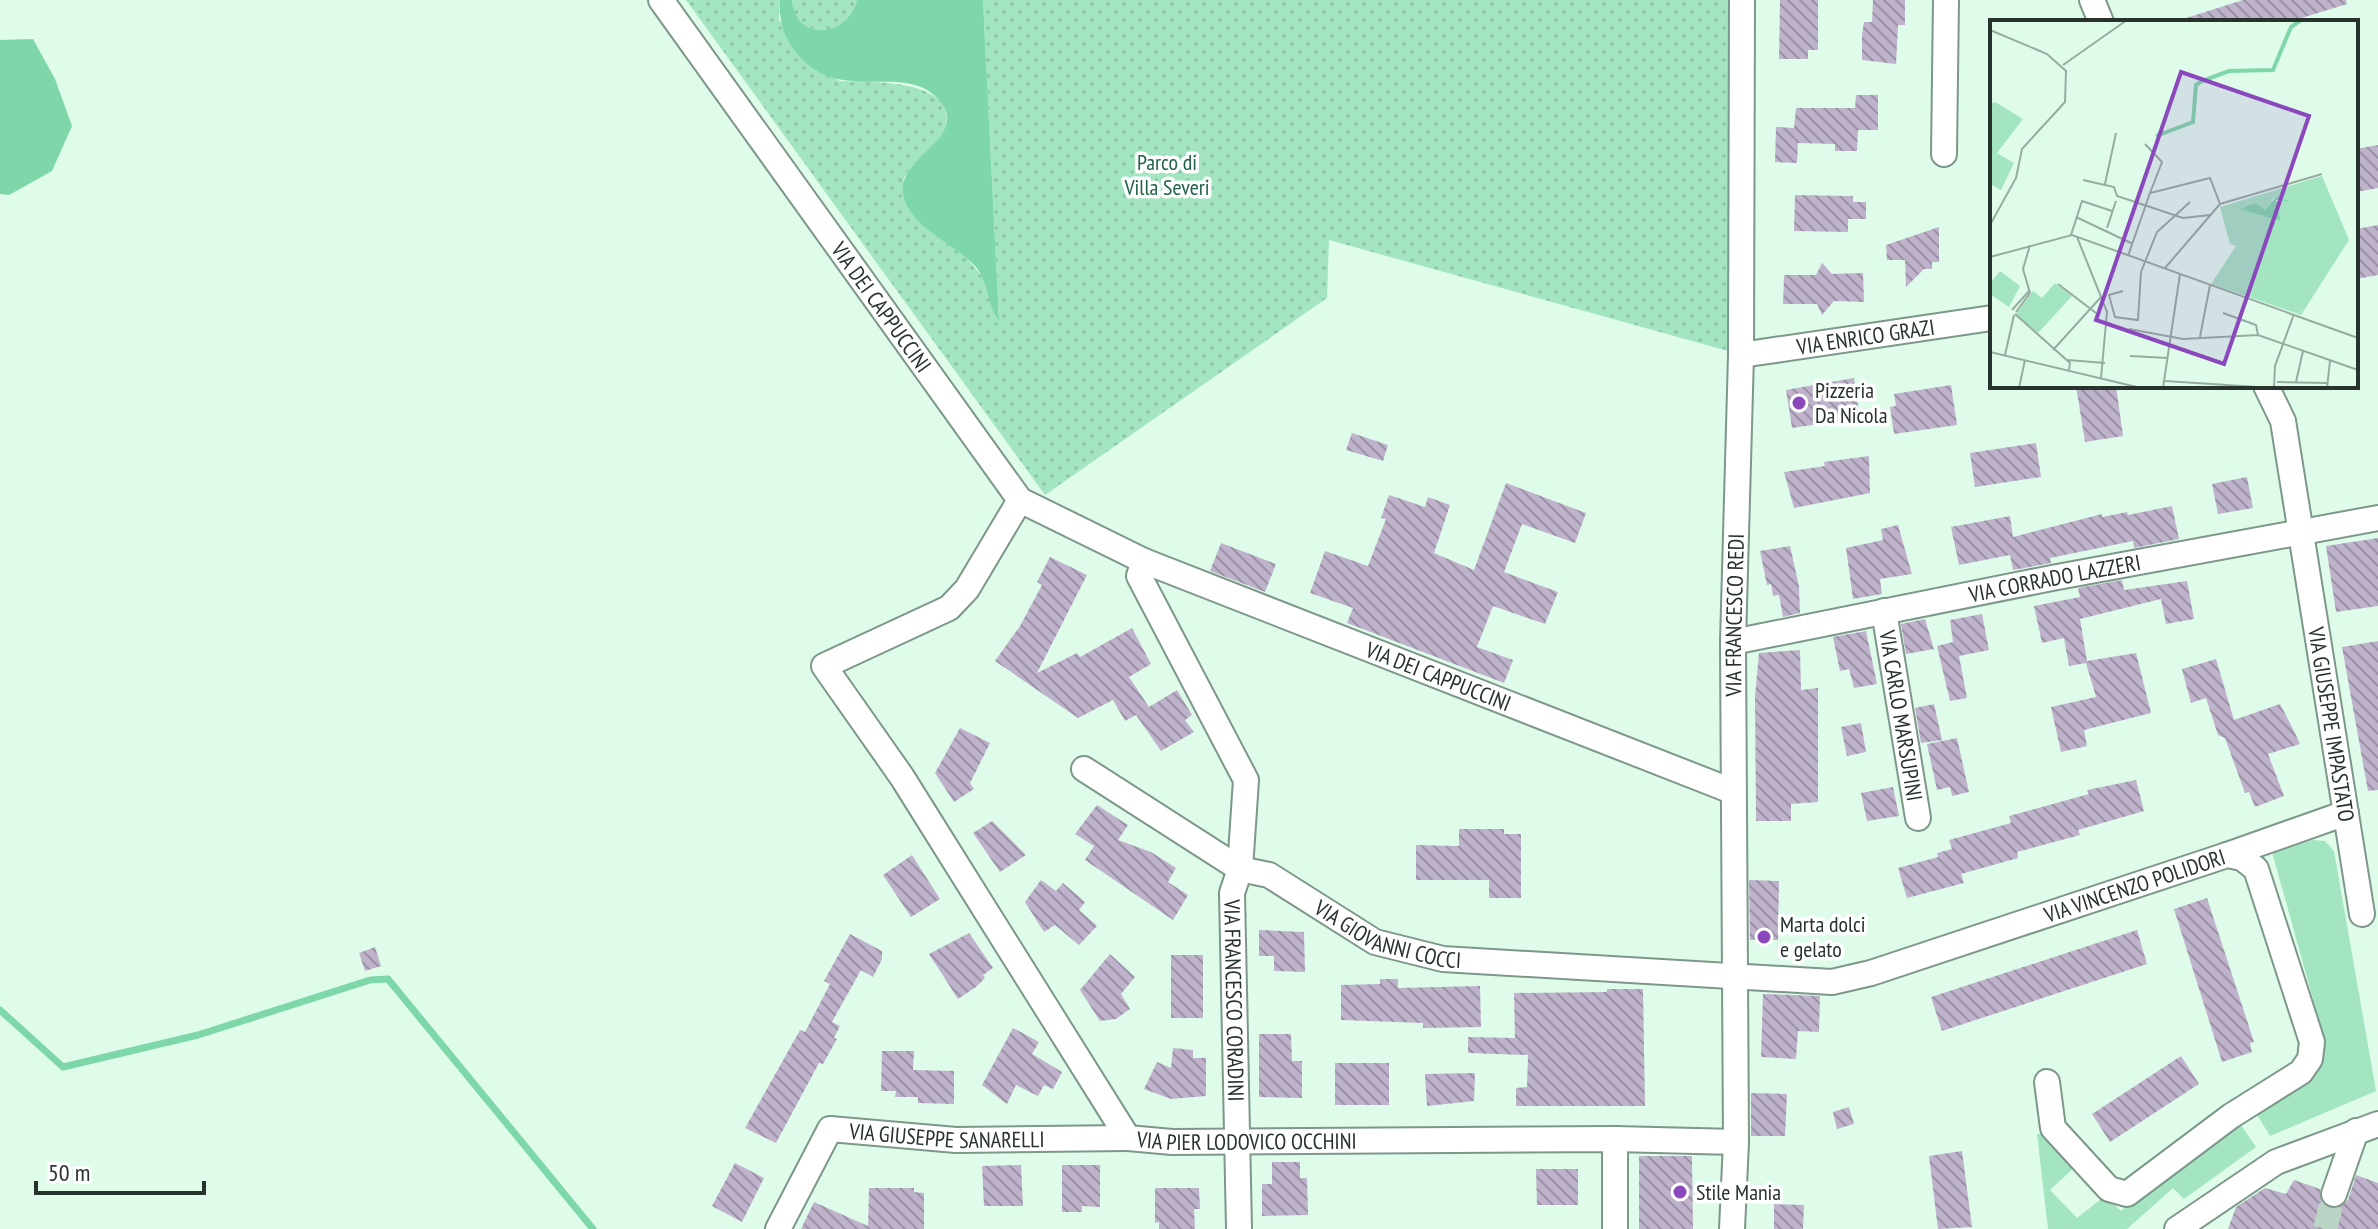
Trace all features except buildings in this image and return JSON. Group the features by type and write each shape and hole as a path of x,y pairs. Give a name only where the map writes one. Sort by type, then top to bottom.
{"street":[{"name":"VIA DEI CAPPUCCINI","path":"661,0 1020,500 1144,561 1732,791"},
{"name":"VIA FRANCESCO REDI","path":"1732,1229 1736,1142 1733,642 1741,355 1742,0"},
{"path":"1944,154 1946,0"},
{"path":"2092,0 2100,20"},
{"name":"VIA ENRICO GRAZI","path":"1741,355 1990,318"},
{"name":"VIA GIUSEPPE IMPASTATO","path":"2267,388 2283,421 2362,914"},
{"name":"VIA PIER LODOVICO OCCHINI","path":"1020,500 967,589 949,608 824,666 902,777 1128,1138 1172,1142 1615,1139 1736,1142"},
{"name":"VIA CORRADO LAZZERI","path":"1733,642 2378,518"},
{"path":"1144,561 1139,576 1246,780 1240,869"},
{"name":"VIA CARLO MARSUPINI","path":"1884,611 1918,818"},
{"name":"VIA GIOVANNI COCCI","path":"1084,769 1240,869 1269,875 1375,942 1443,959 1733,976"},
{"path":"2227,855 2346,813"},
{"name":"VIA VINCENZO POLIDORI","path":"1733,976 1832,982 1871,973 2227,855 2242,858 2256,869 2312,1042 2310,1059 2301,1072 2231,1116 2127,1194 2109,1189 2053,1128 2047,1082"},
{"name":"VIA FRANCESCO CORADINI","path":"1239,1229 1232,893 1240,869"},
{"path":"2334,1194 2367,1128"},
{"path":"2177,1229 2276,1162 2367,1128"},
{"name":"VIA GIUSEPPE SANARELLI","path":"778,1229 830,1129 956,1140 1128,1138"},
{"path":"1615,1139 1615,1229"}],"green space":[{"name":"Parco di Villa Severi","path":"686,0 780,0 779,20 839,81 910,86 927,92 940,102 946,115 944,134 903,180 984,279 999,318 983,0 1730,0 1728,351 1329,240 1327,298 1045,495"},
{"path":"792,0 857,0 844,22 823,30 812,29 803,23 796,14"},
{"path":"2313,840 2325,841 2334,851 2376,1091 2270,1136 2256,1113 2322,1060 2323,1035 2272,852"},
{"path":"2239,1122 2256,1147 2184,1199 2173,1188 2127,1229 2048,1229 2037,1134 2046,1133 2076,1166 2050,1190 2077,1218 2105,1196 2121,1211"}],"shaded area":[{"path":"780,0 792,0 796,14 803,23 812,29 823,30 844,22 857,0 983,0 999,321 980,272 966,257 922,225 907,205 903,193 904,180 911,168 942,135 947,123 945,110 935,96 921,87 904,83 849,81 830,77 812,67 787,39 781,21"},
{"path":"33,39 55,79 72,126 52,171 9,195 0,194 0,40"}],"waterway":[{"path":"0,1010 63,1067 198,1035 370,980 388,979 593,1229"}],"tunnel":[{"path":"2325,1229 2334,1194"}],"place":[{"name":"Pizzeria Da Nicola","path":"1799,403"},
{"name":"Marta dolci e gelato","path":"1764,937"},
{"name":"Stile Mania","path":"1680,1192"}]}
